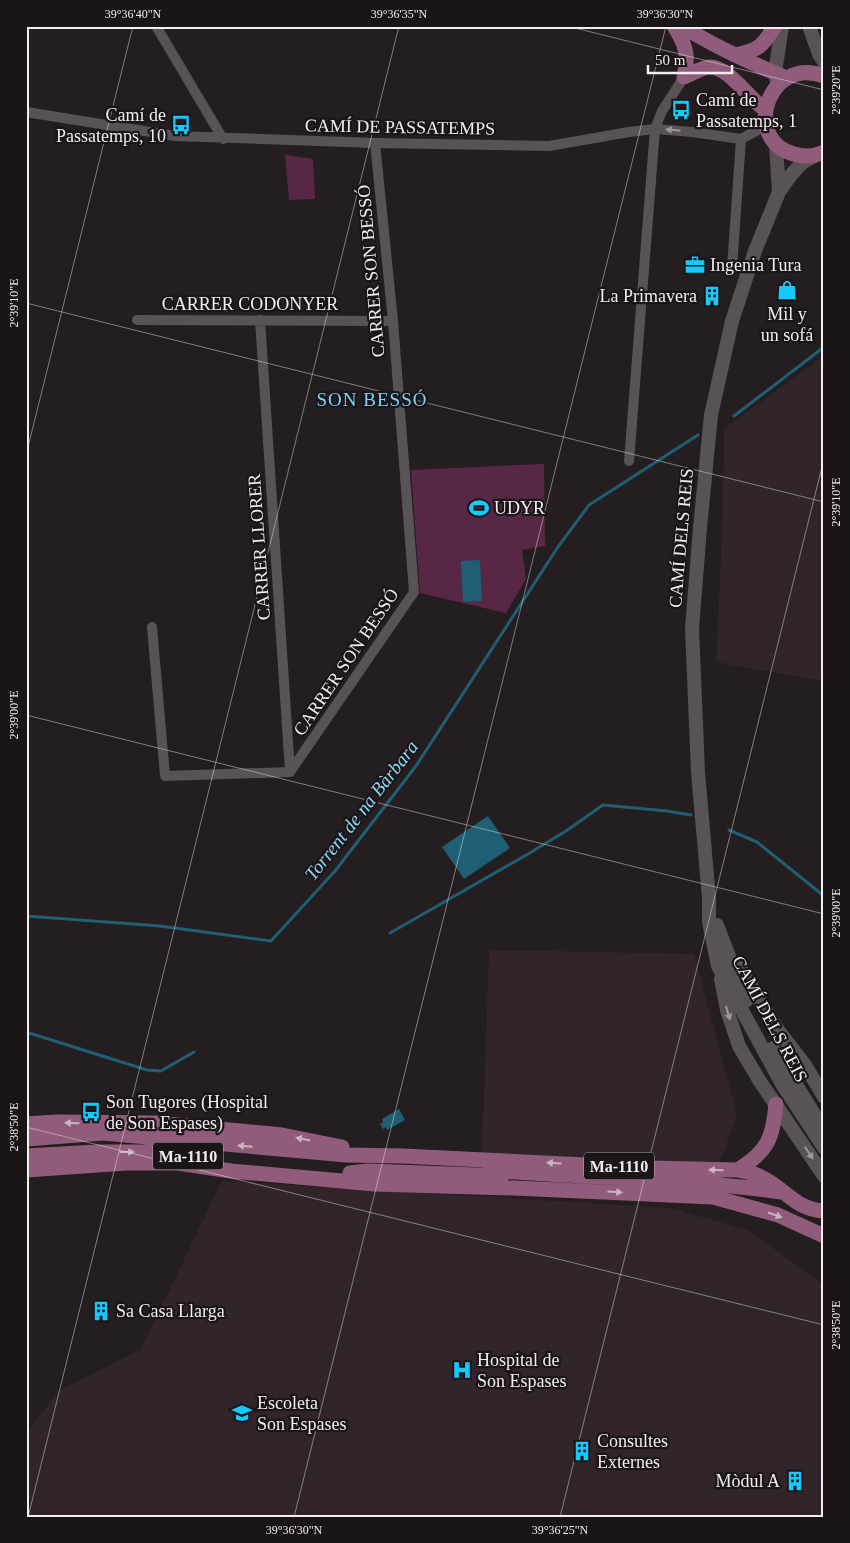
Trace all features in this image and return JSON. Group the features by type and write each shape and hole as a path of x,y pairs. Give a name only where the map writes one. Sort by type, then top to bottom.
{"main road":[{"path":"674,26 682,39 687,54 684,77"},
{"path":"682,26 706,41 780,78"},
{"path":"735,55 752,52 762,46 775,26"},
{"path":"706,41 722,60 746,80 763,100 768,132 776,145 790,153 803,156 820,154"},
{"path":"684,77 710,67 717,68 741,86 765,111"},
{"path":"765,111 770,94 780,78 810,72 824,76"},
{"path":"738,1170 750,1163 765,1148 774,1127 776,1104"},
{"path":"26,1124 56,1122 157,1123 234,1132 282,1135 403,1156"},
{"name":"Ma-1110","path":"26,1139 103,1133 311,1153 738,1170 751,1172 764,1178 794,1201 812,1210 824,1211"},
{"name":"Ma-1110","path":"26,1156 97,1152 152,1152 364,1176 514,1188 713,1198 778,1215 824,1236"},
{"name":"Ma-1110","path":"347,1155 407,1163 553,1175 693,1183 780,1192 824,1202"},
{"path":"26,1170 126,1163 178,1163 231,1171 375,1184 514,1188"},
{"name":"Ma-1110","path":"350,1173 368,1171 499,1176 553,1175"}],"street":[{"path":"156,26 222,139"},
{"path":"780,78 782,26"},
{"path":"809,26 819,54 824,62"},
{"path":"816,26 824,46"},
{"path":"629,460 655,129 662,111 684,77"},
{"path":"732,268 741,139 756,130 765,111"},
{"name":"CAMÍ DE PASSATEMPS","path":"26,112 175,136 222,139 548,146 655,129 741,139"},
{"name":"CARRER SON BESSÓ","path":"290,772 414,592 392,321 375,143"},
{"path":"776,145 779,192"},
{"path":"779,192 802,163 820,154"},
{"name":"CAMÍ DELS REIS","path":"779,192 755,251 732,321 711,415 703,487 692,629 698,772 709,898 709,922 718,966 782,1084 824,1148"},
{"name":"CARRER CODONYER","path":"137,320 392,321"},
{"name":"CARRER LLORER","path":"260,320 290,772"},
{"path":"152,627 165,776 290,772"},
{"name":"CAMÍ DELS REIS","path":"709,898 722,941 748,1007 824,1130"},
{"path":"722,941 778,1030 824,1087"},
{"path":"718,966 727,1010 739,1046 759,1080 824,1176"},
{"path":"805,1065 824,1097"}],"shaded area":[{"path":"285,155 313,159 315,199 289,200"},
{"path":"824,356 824,681 716,662 723,516 724,429"},
{"name":"UDYR","path":"544,464 545,546 522,550 526,579 506,613 420,593 411,470"},
{"path":"489,950 694,954 737,1115 719,1164 482,1154"},
{"name":"Hospital de Son Espases","path":"222,1181 670,1208 748,1230 824,1285 824,1517 26,1517 26,1434 59,1391 141,1349"}],"water":[{"path":"480,560 482,601 463,602 461,561"},
{"path":"488,816 510,848 464,879 442,847"},
{"path":"399,1109 405,1120 387,1130 386,1127 383,1129 380,1124 383,1122 382,1119"}],"waterway":[{"path":"734,416 824,347"},
{"name":"Torrent de na Bàrbara","path":"26,916 160,926 271,941 335,871 416,766 558,547 589,505 698,435"},
{"path":"390,933 528,854 566,831 603,805 691,815"},
{"path":"729,830 757,842 824,896"},
{"path":"26,1032 147,1070 161,1071 194,1052"}],"place":[{"name":"Camí de Passatemps, 1","path":"681,110"},
{"name":"Camí de Passatemps, 10","path":"181,125"},
{"name":"Ingenia Tura","path":"695,265"},
{"name":"Mil y un sofá","path":"787,290"},
{"name":"La Primavera","path":"712,296"},
{"name":"UDYR","path":"479,508"},
{"name":"Son Tugores (Hospital de Son Espases)","path":"91,1112"},
{"name":"Sa Casa Llarga","path":"101,1311"},
{"name":"Hospital de Son Espases","path":"462,1370"},
{"name":"Escoleta Son Espases","path":"242,1413"},
{"name":"Consultes Externes","path":"582,1451"},
{"name":"Mòdul A","path":"795,1481"}],"district":[{"name":"SON BESSÓ","path":"372,399"}]}
